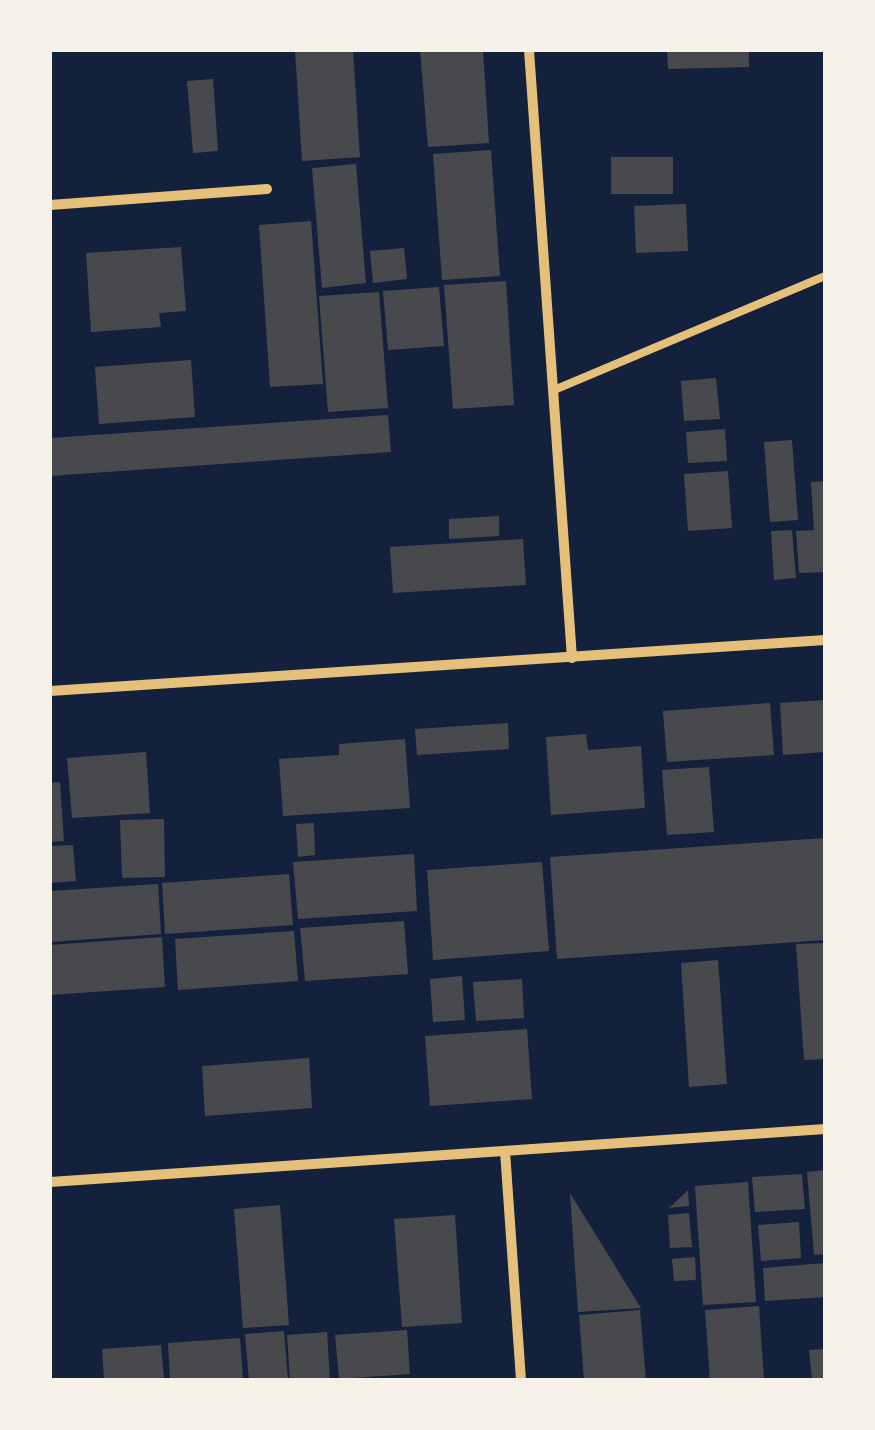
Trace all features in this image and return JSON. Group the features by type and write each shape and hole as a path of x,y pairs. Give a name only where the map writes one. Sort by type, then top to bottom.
{"street":[{"path":"529,50 572,658"},
{"path":"50,205 267,189"},
{"path":"50,691 825,640"},
{"path":"50,1182 825,1128"},
{"path":"505,1151 521,1380"}],"lane":[{"path":"554,390 825,276"}],"building":[{"path":"295,50 353,50 360,157 302,161"},
{"path":"420,50 483,50 489,143 428,147"},
{"path":"667,50 749,50 749,67 668,69"},
{"path":"213,79 218,151 193,153 187,81"},
{"path":"491,150 500,276 442,280 433,154"},
{"path":"611,157 673,157 673,194 611,194"},
{"path":"356,164 366,283 322,288 312,168"},
{"path":"686,204 688,251 636,253 634,206"},
{"path":"311,221 323,384 270,387 259,225"},
{"path":"181,247 186,311 159,313 161,327 91,332 86,253"},
{"path":"404,248 407,279 373,283 370,251"},
{"path":"506,281 514,405 453,409 444,285"},
{"path":"439,287 444,346 388,350 383,291"},
{"path":"379,292 388,408 328,412 319,296"},
{"path":"191,360 195,417 99,424 95,367"},
{"path":"716,378 720,419 684,421 681,381"},
{"path":"388,415 391,452 50,476 50,438"},
{"path":"725,429 727,461 688,463 686,432"},
{"path":"792,440 798,520 770,522 764,442"},
{"path":"728,471 732,528 688,531 684,474"},
{"path":"825,481 825,572 799,573 796,531 814,530 811,482"},
{"path":"499,516 499,536 449,539 449,519"},
{"path":"792,530 796,578 774,580 771,531"},
{"path":"523,539 526,585 393,593 390,547"},
{"path":"825,700 825,752 783,755 780,703"},
{"path":"770,703 774,755 667,762 663,711"},
{"path":"508,723 509,749 417,755 415,729"},
{"path":"586,734 588,750 641,746 645,808 551,815 546,737"},
{"path":"405,739 410,808 283,816 279,759 339,755 339,744"},
{"path":"146,752 150,813 72,818 67,758"},
{"path":"709,767 714,832 667,835 662,770"},
{"path":"60,782 64,841 50,842 50,783"},
{"path":"164,819 165,877 122,878 120,820"},
{"path":"314,823 315,855 298,857 296,824"},
{"path":"825,838 825,940 557,959 550,857"},
{"path":"73,845 76,881 50,883 50,846"},
{"path":"414,854 417,911 298,919 293,862"},
{"path":"542,862 549,951 433,960 427,870"},
{"path":"289,874 293,925 165,934 162,883"},
{"path":"158,884 161,934 50,942 50,891"},
{"path":"404,921 408,974 305,981 300,928"},
{"path":"294,931 298,981 178,990 175,939"},
{"path":"162,937 165,987 50,995 50,945"},
{"path":"825,943 825,1059 804,1060 796,944"},
{"path":"718,960 727,1084 689,1087 681,963"},
{"path":"462,976 465,1020 433,1022 430,979"},
{"path":"522,979 524,1018 476,1021 473,982"},
{"path":"527,1029 532,1099 430,1106 425,1036"},
{"path":"309,1058 312,1108 205,1116 202,1066"},
{"path":"825,1170 825,1254 814,1255 807,1172"},
{"path":"802,1174 805,1209 755,1212 752,1177"},
{"path":"748,1182 756,1302 703,1305 695,1186"},
{"path":"688,1190 689,1206 669,1208"},
{"path":"570,1193 641,1308 578,1312"},
{"path":"280,1205 289,1325 243,1328 234,1209"},
{"path":"689,1213 692,1247 670,1248 668,1215"},
{"path":"455,1215 462,1323 402,1327 394,1219"},
{"path":"799,1222 801,1258 761,1261 758,1225"},
{"path":"695,1257 696,1280 674,1281 672,1259"},
{"path":"825,1263 825,1297 765,1301 763,1268"},
{"path":"759,1306 764,1380 710,1380 705,1310"},
{"path":"640,1310 646,1380 584,1380 579,1315"},
{"path":"407,1330 410,1374 339,1379 335,1335"},
{"path":"284,1331 288,1380 249,1380 245,1334"},
{"path":"327,1332 330,1380 290,1380 287,1335"},
{"path":"240,1338 243,1380 170,1380 168,1343"},
{"path":"161,1345 164,1380 104,1380 102,1349"},
{"path":"825,1349 825,1380 812,1380 809,1350"}]}
